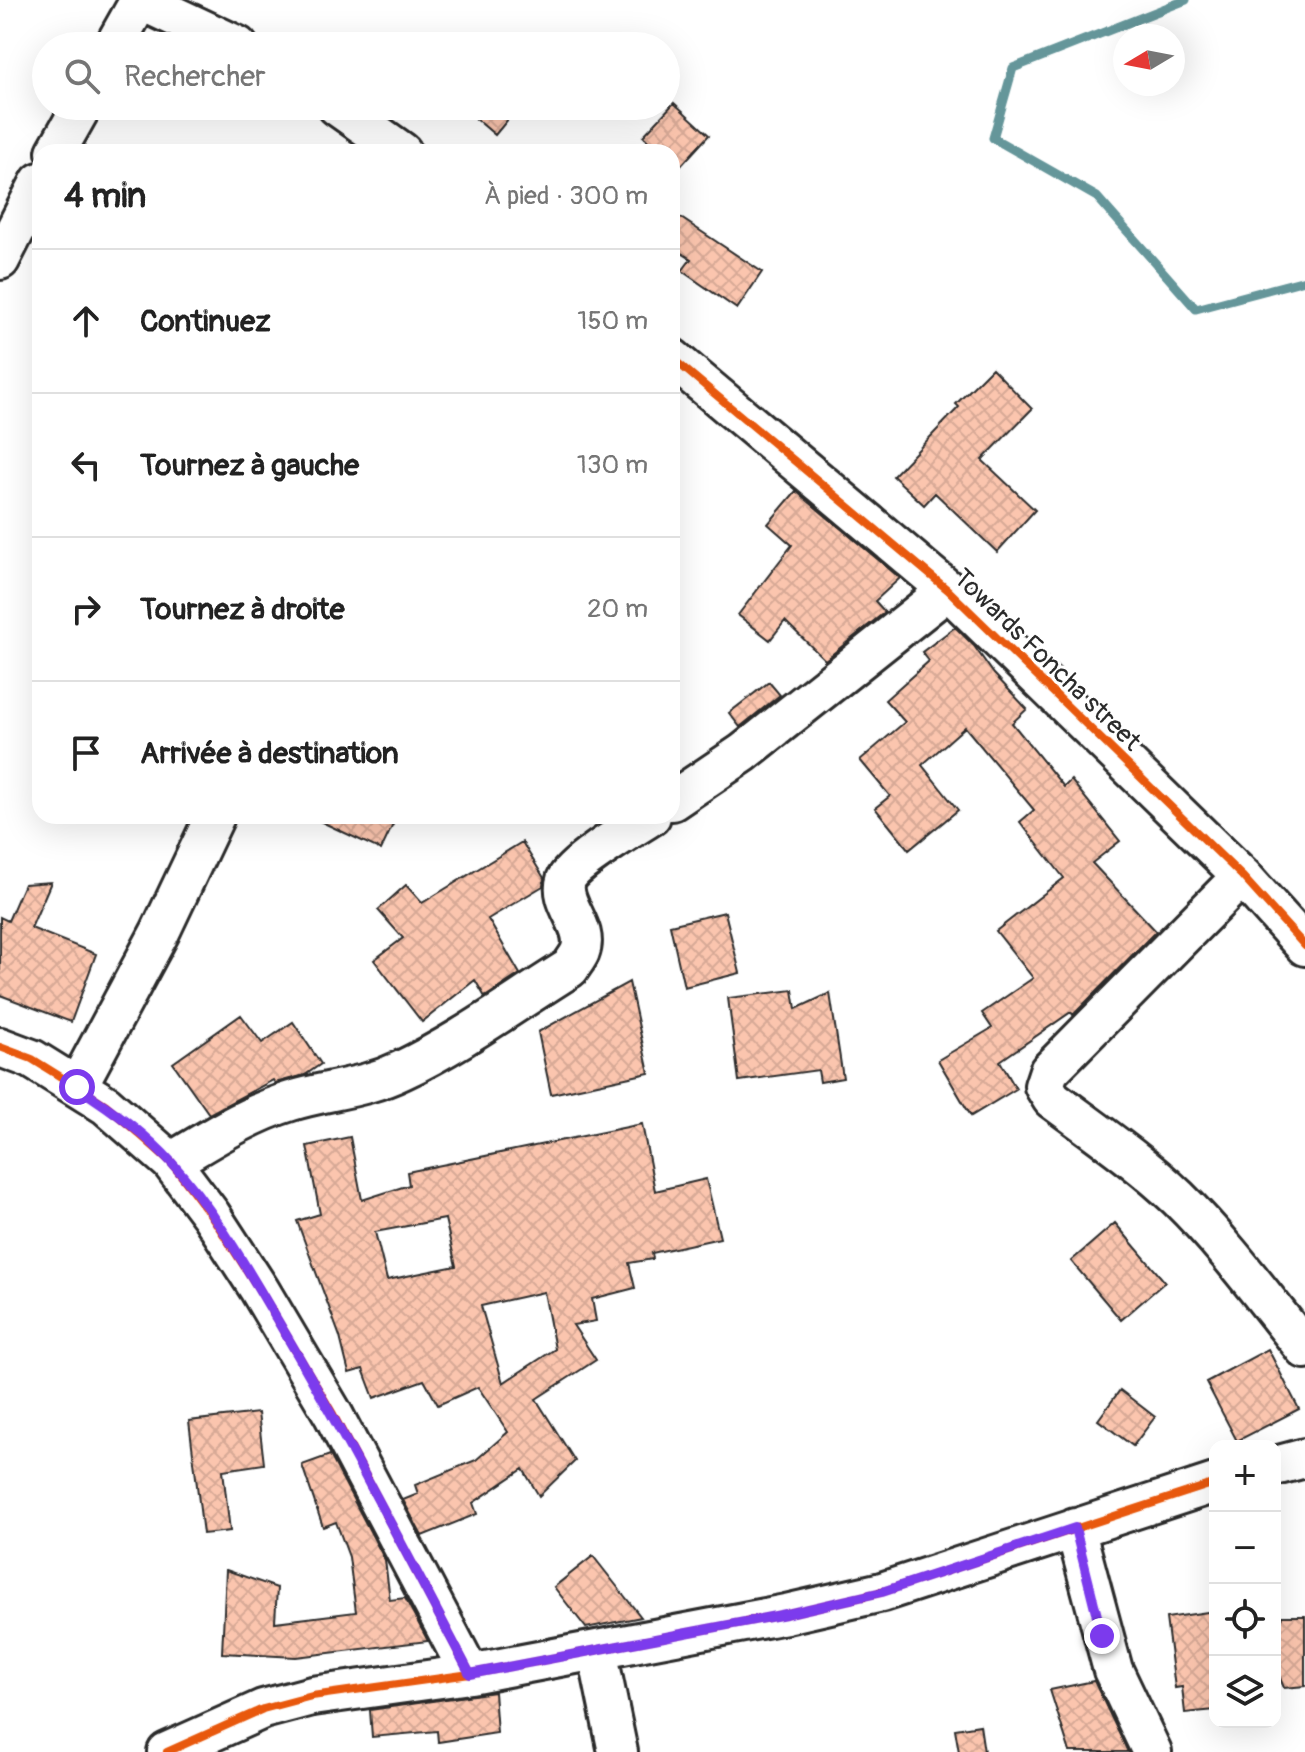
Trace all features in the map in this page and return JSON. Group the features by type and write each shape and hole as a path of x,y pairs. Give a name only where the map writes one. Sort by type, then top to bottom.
{"street":[{"path":"122,32 140,0 208,32"},
{"path":"61,144 74,120"},
{"path":"357,120 391,144"},
{"path":"0,260 32,198"},
{"name":"Towards Foncha street","path":"680,365 948,590 1242,876 1305,946"},
{"path":"680,796 743,753 948,590"},
{"path":"77,1087 160,932 211,824"},
{"path":"171,1162 256,1113 294,1100 365,1086 403,1070 570,968 581,950 581,940 580,929 565,893 566,879 578,866 639,824"},
{"path":"1242,876 1049,1071 1044,1086 1052,1099 1133,1159 1178,1198 1213,1234 1305,1349"},
{"path":"0,1047 32,1059 106,1105 171,1162 211,1215 333,1414 470,1674"},
{"path":"1281,1464 1305,1458"},
{"path":"167,1752 263,1709 312,1696 470,1674 786,1614 882,1592 1209,1485"},
{"path":"1075,1528 1113,1670 1152,1752"},
{"path":"597,1650 618,1752"}],"building":[{"path":"680,108 709,135 680,167 680,144 652,144 643,136 658,120 680,120"},
{"path":"477,120 507,120 495,135"},
{"path":"680,217 762,272 737,309 682,271 691,259 680,252"},
{"path":"992,368 1032,409 982,460 1035,510 997,552 935,493 924,505 893,476"},
{"path":"796,491 900,578 875,601 885,612 825,660 785,621 770,640 738,615 792,545 768,524"},
{"path":"955,627 1027,709 1012,723 1064,787 1071,780 1120,841 1092,863 1156,931 1073,1015 1071,1012 1000,1061 1016,1089 971,1116 938,1060 992,1028 982,1013 1033,978 996,931 1064,878 1020,822 1034,810 965,727 922,765 958,810 909,850 875,808 890,796 860,760 905,722 885,700 929,661 922,652"},
{"path":"769,682 780,695 740,727 729,713"},
{"path":"326,824 393,824 381,850"},
{"path":"522,842 544,878 543,886 488,919 520,974 485,997 475,980 422,1022 374,960 403,938 378,910 406,885 422,903"},
{"path":"51,882 31,928 96,954 71,1022 0,995 0,917 8,921 24,884"},
{"path":"725,912 740,973 684,987 670,925"},
{"path":"629,982 649,1073 551,1094 538,1032"},
{"path":"793,990 796,1009 830,993 843,1078 820,1082 818,1070 739,1081 728,998"},
{"path":"241,1015 262,1043 293,1022 321,1064 305,1075 275,1083 273,1080 209,1114 173,1063"},
{"path":"642,1124 655,1191 706,1179 720,1238 652,1253 653,1259 629,1263 635,1288 592,1299 596,1321 573,1325 596,1360 536,1399 575,1461 539,1496 523,1469 473,1503 477,1514 422,1536 403,1500 418,1494 415,1485 476,1460 508,1432 478,1387 438,1405 424,1380 374,1398 363,1369 349,1373 340,1337 297,1221 320,1214 307,1146 350,1137 362,1200 409,1185 407,1172","holes":["445,1219 456,1266 387,1280 375,1232","544,1292 555,1349 503,1383 481,1306"]},
{"path":"1115,1223 1165,1282 1121,1320 1071,1261"},
{"path":"1268,1349 1299,1409 1236,1440 1206,1382"},
{"path":"1120,1390 1155,1417 1133,1446 1098,1420"},
{"path":"258,1413 264,1464 223,1470 230,1531 203,1534 189,1421"},
{"path":"330,1455 385,1560 390,1600 405,1598 428,1641 296,1657 222,1653 226,1570 277,1588 275,1622 356,1612 349,1557 336,1522 323,1527 302,1465"},
{"path":"593,1556 641,1617 586,1628 554,1587"},
{"path":"1209,1612 1209,1711 1185,1713 1182,1687 1175,1688 1166,1618"},
{"path":"1305,1616 1305,1686 1284,1688 1281,1681 1281,1618"},
{"path":"1094,1681 1128,1752 1070,1752 1050,1690"},
{"path":"494,1692 497,1733 438,1742 437,1731 372,1737 370,1710"},
{"path":"980,1725 984,1752 959,1752 955,1729"}],"waterway":[{"path":"1186,0 1013,68 993,138 1097,197 1196,309 1305,280"}],"cycle path":[{"path":"680,365 948,590 1242,876 1305,946"},
{"path":"0,1047 32,1059 106,1105 171,1162 211,1215 333,1414 470,1674"},
{"path":"167,1752 263,1709 312,1696 470,1674 786,1614 882,1592 1209,1485"}],"route":[{"path":"77,1087 106,1105 171,1162 211,1215 333,1414 470,1674 786,1614 882,1592 1075,1528 1102,1636"}]}
